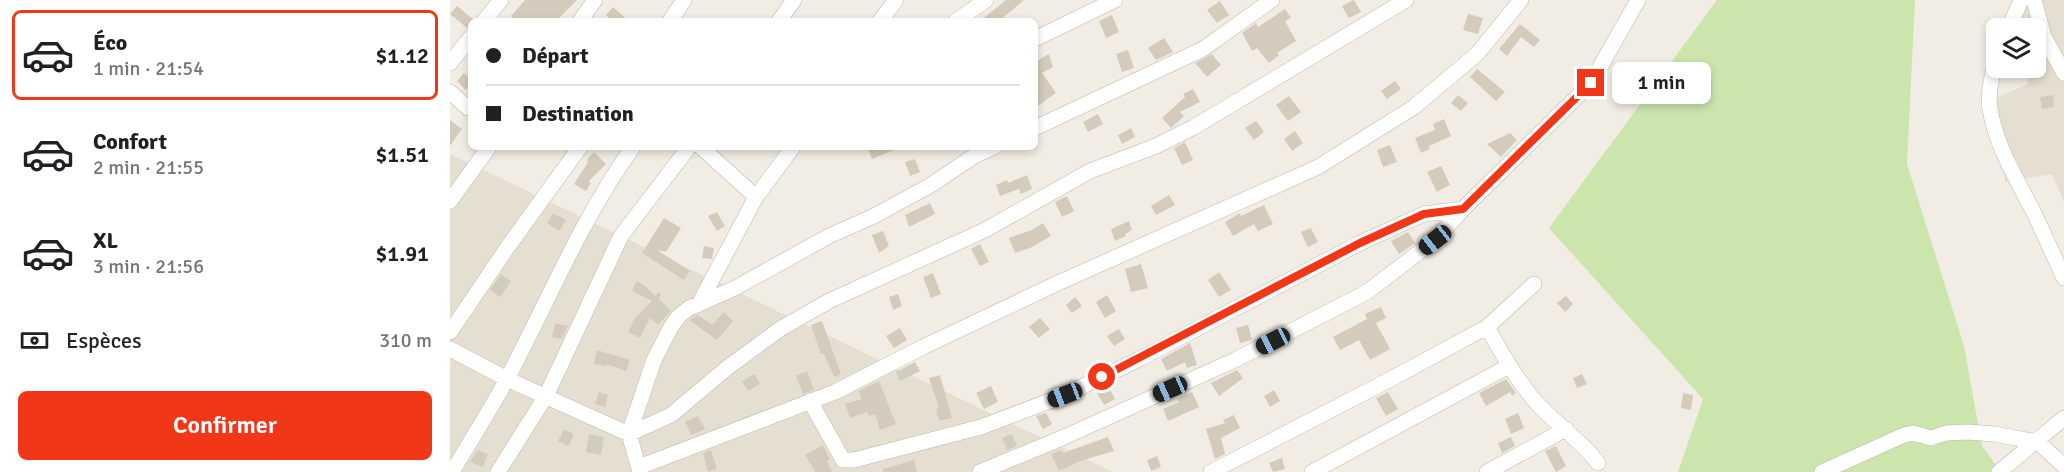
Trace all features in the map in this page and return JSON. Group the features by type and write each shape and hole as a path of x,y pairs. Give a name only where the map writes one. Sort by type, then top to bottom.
{"street":[{"path":"486,18 501,0"},
{"path":"582,18 595,0"},
{"path":"672,18 684,0"},
{"path":"781,18 794,0"},
{"path":"882,18 896,0"},
{"path":"960,18 986,0"},
{"path":"1038,38 1115,0"},
{"path":"1038,127 1203,49 1272,0"},
{"path":"450,349 507,379 629,434 671,415 762,340 829,301 986,230 1090,171 1156,146 1194,127 1406,0"},
{"path":"987,150 974,156 931,185 874,216 829,236 745,283 689,308 671,327 654,360 629,434 639,469 835,392 1058,283 1318,167 1414,107 1477,54 1521,0"},
{"path":"980,472 1235,360 1367,292 1435,240 1463,209 1591,83 1638,0"},
{"path":"2013,18 2021,0"},
{"path":"2034,0 2044,37 2064,73"},
{"path":"450,63 468,41"},
{"path":"1992,78 1989,106 1995,132 2064,278"},
{"path":"450,92 468,108"},
{"path":"450,201 487,150"},
{"path":"450,332 578,150"},
{"path":"452,472 507,379 565,259 604,189 631,150"},
{"path":"498,472 546,396 621,236 687,150"},
{"path":"704,150 756,197"},
{"path":"699,304 756,197 793,150"},
{"path":"810,401 843,460 854,460 981,427 1065,395 1139,359 1360,243 1424,214 1463,209"},
{"path":"1211,472 1488,327 1534,284"},
{"path":"1488,327 1509,366 1536,402 1587,448 1598,464"},
{"path":"1312,472 1509,366"},
{"path":"1999,472 2038,442 2064,418"},
{"path":"1486,472 1566,429"},
{"path":"1822,472 1895,439 1913,434 1931,438 1946,433 1968,432 2038,442 2064,466"}],"shaded area":[{"path":"2011,0 2064,0 2064,202 2052,174 2005,182 1994,99 2028,84 2027,78 2046,78 2046,18 2015,18"},
{"path":"450,154 1113,472 450,472"}],"green space":[{"path":"1717,0 1915,0 1907,164 1964,346 1982,446 2001,472 1678,472 1703,399 1549,228"}],"building":[{"path":"525,0 577,0 559,18 513,18 511,16"},
{"path":"1006,0 1024,0 1003,18 984,18"},
{"path":"1354,0 1361,12 1349,18 1342,6"},
{"path":"1220,1 1229,15 1217,23 1207,10"},
{"path":"457,6 472,18 468,18 468,28 467,28 450,14"},
{"path":"613,7 626,18 610,18 606,15"},
{"path":"1285,9 1291,18 1285,21 1296,41 1277,53 1279,55 1269,63 1257,48 1252,51 1242,33 1256,23 1258,27"},
{"path":"1468,14 1483,18 1478,34 1463,30"},
{"path":"1112,15 1119,32 1106,38 1099,21"},
{"path":"1520,24 1540,40 1534,47 1521,37 1507,56 1499,49"},
{"path":"1164,38 1173,52 1156,60 1148,48"},
{"path":"1128,50 1134,68 1122,72 1116,54"},
{"path":"1049,54 1053,67 1042,73 1056,93 1038,106 1038,60"},
{"path":"1212,54 1221,65 1207,77 1195,63"},
{"path":"1477,69 1505,92 1496,101 1470,77"},
{"path":"464,73 468,77 468,88 466,90 457,81"},
{"path":"1395,81 1401,89 1387,99 1381,91"},
{"path":"1193,89 1200,102 1180,112 1184,116 1171,128 1162,118 1185,97 1183,94"},
{"path":"1458,95 1468,103 1461,111 1451,103"},
{"path":"2053,95 2054,107 2042,109 2040,97"},
{"path":"1289,96 1301,112 1288,121 1276,105"},
{"path":"1098,114 1103,124 1088,132 1083,122"},
{"path":"1444,119 1451,136 1429,146 1430,149 1421,153 1415,138 1435,130 1433,124"},
{"path":"450,120 462,129 450,146"},
{"path":"1256,121 1264,132 1254,140 1245,128"},
{"path":"1131,128 1135,137 1122,144 1118,135"},
{"path":"1295,131 1303,143 1292,151 1284,139"},
{"path":"1510,133 1517,140 1501,157 1487,144"},
{"path":"1185,142 1193,160 1182,165 1174,148"},
{"path":"1390,145 1397,162 1383,167 1377,150"},
{"path":"868,150 894,150 872,159"},
{"path":"594,152 606,164 589,181 591,183 586,191 574,184"},
{"path":"915,159 920,172 910,176 905,162"},
{"path":"1441,166 1450,185 1437,192 1427,172"},
{"path":"1027,175 1032,189 1021,194 1019,189 1000,196 996,185"},
{"path":"1169,195 1175,205 1156,215 1151,206"},
{"path":"1067,196 1074,211 1062,217 1055,202"},
{"path":"930,203 935,214 909,227 905,215"},
{"path":"1264,205 1273,224 1258,231 1254,224 1233,236 1225,222 1240,213 1241,216"},
{"path":"717,212 725,226 717,231 708,216"},
{"path":"553,213 566,220 559,231 547,223"},
{"path":"664,218 681,228 666,252 657,250 690,271 684,280 642,253"},
{"path":"1129,221 1132,230 1115,241 1111,229"},
{"path":"1043,223 1051,236 1030,248 1015,253 1009,238 1032,230"},
{"path":"1311,228 1318,242 1308,247 1301,232"},
{"path":"883,231 889,246 879,253 872,235"},
{"path":"1408,232 1415,243 1399,254 1391,241"},
{"path":"980,244 989,262 980,266 971,249"},
{"path":"704,246 714,248 712,259 702,258"},
{"path":"1141,264 1148,288 1131,292 1125,269"},
{"path":"1219,272 1231,290 1219,297 1208,280"},
{"path":"933,273 941,294 931,298 923,277"},
{"path":"501,274 511,281 500,297 490,290"},
{"path":"637,281 655,296 659,292 661,294 659,299 671,311 658,325 650,318 640,338 628,332 635,318 652,301 632,291"},
{"path":"898,294 902,306 893,310 889,297"},
{"path":"1107,295 1116,311 1105,318 1096,302"},
{"path":"1566,296 1573,304 1565,312 1557,303"},
{"path":"1075,297 1082,306 1072,313 1066,305"},
{"path":"1381,307 1386,318 1376,323 1390,349 1370,360 1359,340 1340,350 1333,337 1367,319 1365,314"},
{"path":"724,312 733,321 717,340 689,320 698,315 712,325"},
{"path":"1040,318 1050,329 1039,338 1029,327"},
{"path":"822,321 841,374 834,377 824,354 821,354 811,325"},
{"path":"555,323 568,326 562,339 552,337"},
{"path":"1248,325 1252,340 1240,343 1236,328"},
{"path":"900,328 907,340 894,348 886,336"},
{"path":"1119,329 1125,339 1114,346 1107,336"},
{"path":"1190,343 1197,365 1187,368 1185,362 1167,371 1161,359"},
{"path":"597,350 630,360 626,371 606,364 606,366 594,364"},
{"path":"915,362 920,371 900,381 896,372"},
{"path":"1237,370 1243,378 1219,396 1211,383"},
{"path":"807,371 814,390 803,394 796,376"},
{"path":"755,374 760,384 748,391 742,381"},
{"path":"1582,374 1587,384 1577,388 1573,378"},
{"path":"940,375 952,418 939,421 936,409 939,408 929,378"},
{"path":"1506,379 1516,393 1512,396 1510,392 1486,406 1479,393"},
{"path":"879,381 896,424 880,430 875,414 869,416 867,412 850,418 845,404 862,399 859,391"},
{"path":"1108,385 1115,399 1104,405 1096,391"},
{"path":"991,386 998,402 984,409 976,393"},
{"path":"1274,390 1280,401 1270,407 1264,396"},
{"path":"599,392 608,395 605,407 595,404"},
{"path":"1192,392 1199,407 1168,421 1163,409 1179,402 1177,399"},
{"path":"1388,392 1398,409 1386,416 1376,398"},
{"path":"1683,393 1693,395 1691,410 1681,408"},
{"path":"1046,413 1052,424 1043,429 1036,416"},
{"path":"1518,413 1524,428 1511,434 1505,419"},
{"path":"1234,415 1240,428 1221,438 1225,454 1215,459 1206,429 1225,423 1223,420"},
{"path":"698,416 705,429 691,435 685,422"},
{"path":"564,429 574,434 568,446 558,441"},
{"path":"589,434 604,437 601,455 586,452"},
{"path":"1012,434 1017,446 1007,450 1002,438"},
{"path":"1108,437 1114,451 1080,461 1059,471 1051,454 1061,450 1063,453"},
{"path":"1511,437 1515,446 1502,453 1498,443"},
{"path":"823,445 830,459 827,461 832,472 815,472 805,455"},
{"path":"1556,446 1566,466 1556,472 1545,451"},
{"path":"477,450 488,454 483,467 470,462"},
{"path":"711,450 717,469 708,472 703,453"},
{"path":"1157,456 1161,467 1151,471 1147,460"},
{"path":"1282,458 1285,469 1273,472 1269,463"},
{"path":"914,460 917,472 883,472 883,469"}],"route":[{"path":"1102,377 1360,243 1424,214 1463,209 1591,83"}]}
